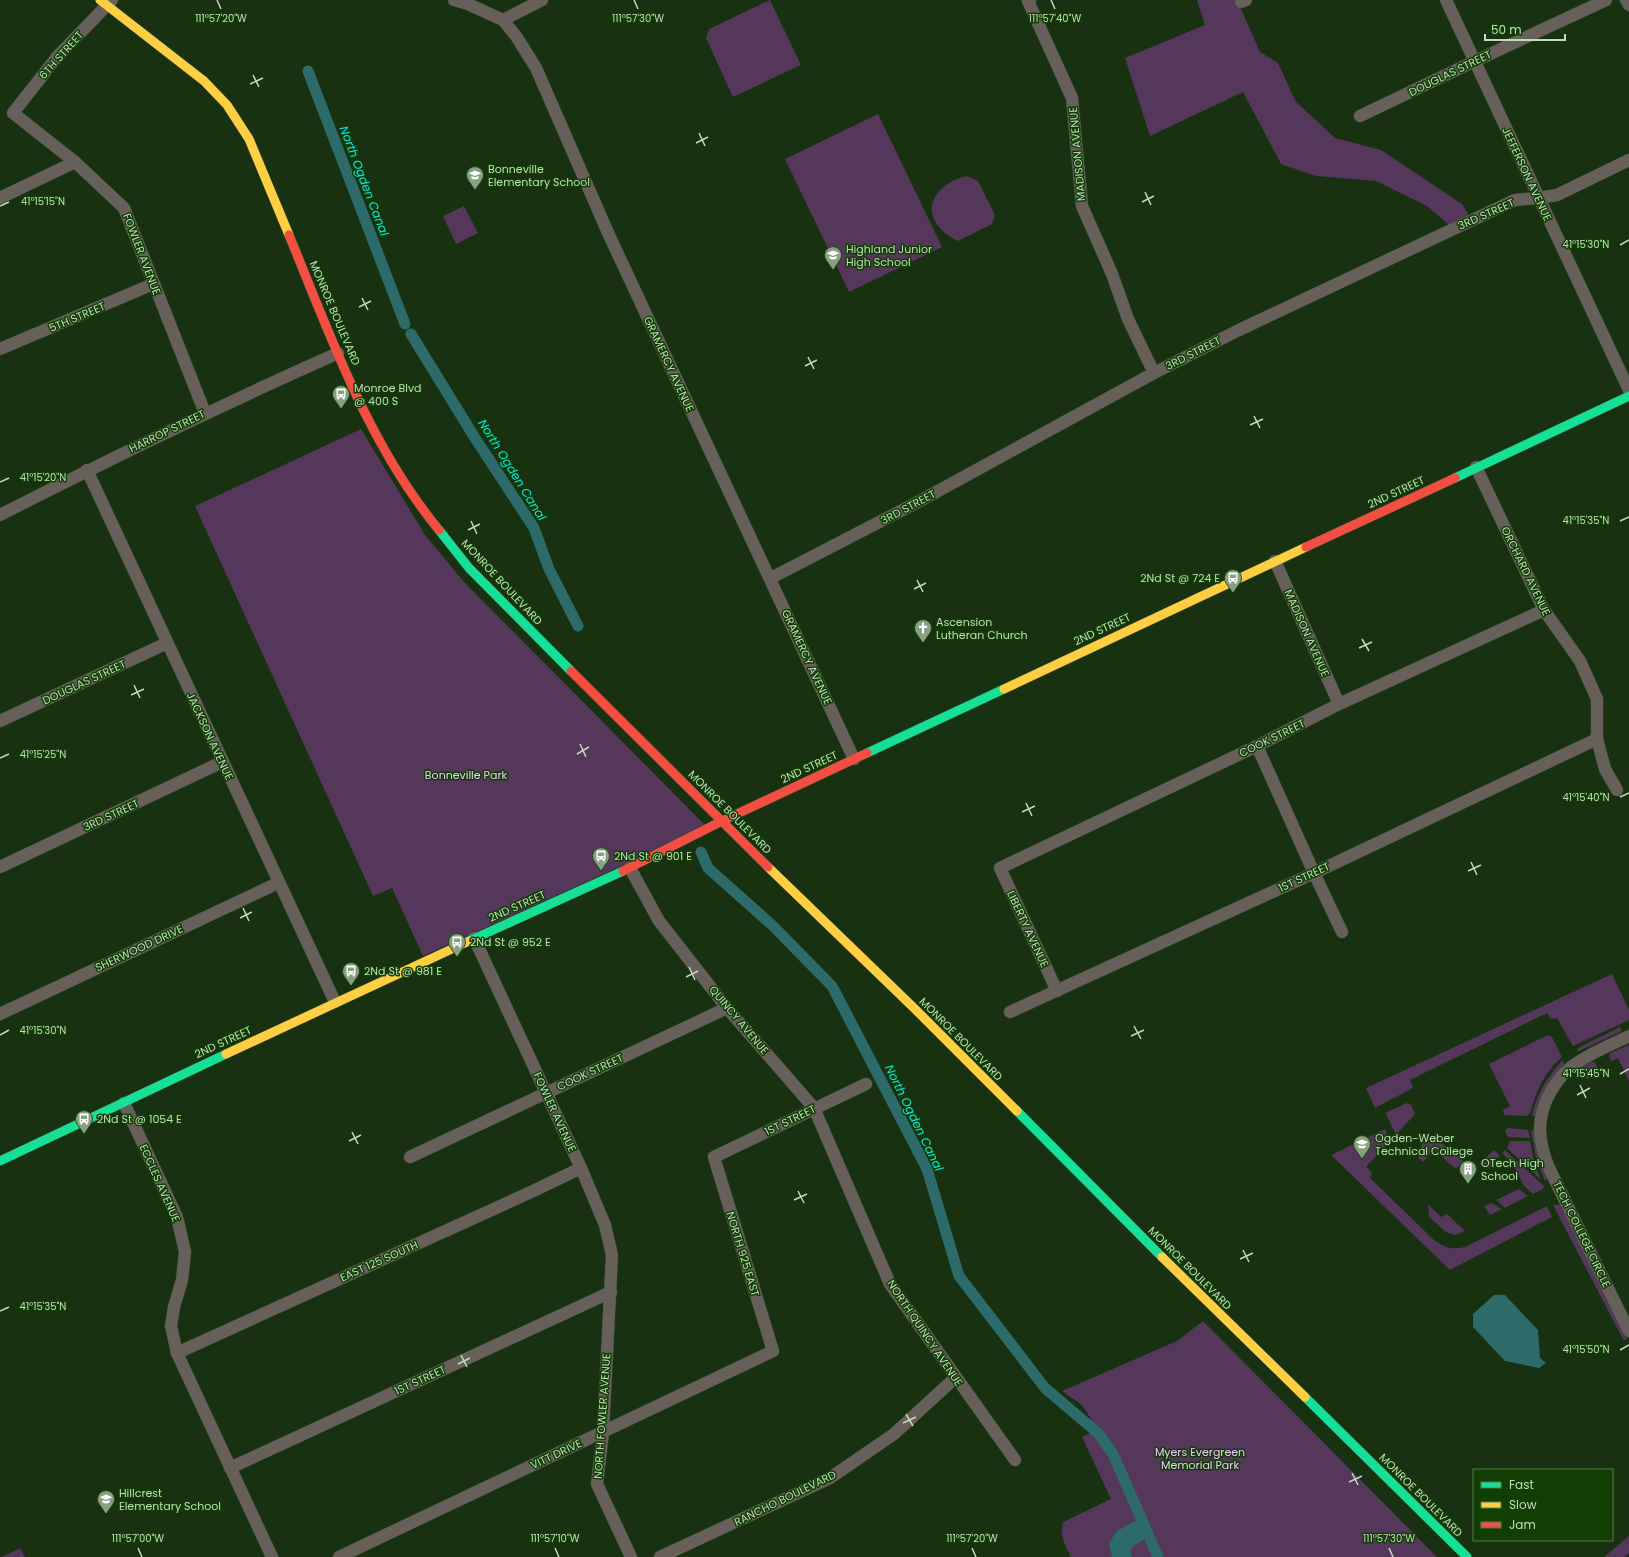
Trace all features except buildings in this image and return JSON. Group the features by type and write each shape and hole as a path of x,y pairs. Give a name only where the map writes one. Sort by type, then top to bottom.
{"main road":[{"name":"MONROE BOULEVARD","path":"106,2 204,81 217,93 238,120 249,139 338,353 384,452 409,490 455,550 505,606 1467,1557"},
{"name":"2ND STREET","path":"0,1161 335,1002 630,868 722,821 1629,396"}],"street":[{"name":"GRAMERCY AVENUE","path":"454,0 468,4 503,20 516,36 536,68 609,235 735,505 771,578 801,647 854,759"},
{"path":"503,20 542,0"},
{"name":"MADISON AVENUE","path":"1029,0 1072,98 1082,206 1112,274 1128,319 1154,373"},
{"name":"JEFFERSON AVENUE","path":"1446,0 1629,390"},
{"name":"DOUGLAS STREET","path":"1360,116 1606,0"},
{"path":"1626,0 1629,5"},
{"name":"6TH STREET","path":"13,113 57,57 106,2"},
{"name":"FOWLER AVENUE","path":"13,113 75,162 124,208 205,413"},
{"name":"3RD STREET","path":"771,578 916,503 1154,373 1239,330 1516,200 1557,195 1629,160"},
{"path":"0,198 75,162"},
{"name":"5TH STREET","path":"0,349 153,284"},
{"name":"HARROP STREET","path":"0,515 87,470 205,413 338,353"},
{"name":"ORCHARD AVENUE","path":"1476,468 1544,610 1580,661 1597,699 1597,739 1606,769 1617,790"},
{"name":"JACKSON AVENUE","path":"87,470 278,883 335,1002"},
{"name":"MADISON AVENUE","path":"1275,562 1339,704"},
{"name":"COOK STREET","path":"1000,868 1256,746 1339,704 1544,610"},
{"name":"DOUGLAS STREET","path":"0,721 167,643"},
{"name":"1ST STREET","path":"1010,1012 1314,873 1597,739"},
{"path":"1256,746 1342,932"},
{"name":"3RD STREET","path":"0,867 222,762"},
{"name":"QUINCY AVENUE","path":"630,868 658,921 727,1008 814,1108"},
{"name":"LIBERTY AVENUE","path":"1000,868 1056,991"},
{"name":"SHERWOOD DRIVE","path":"0,1014 278,883"},
{"name":"FOWLER AVENUE","path":"474,938 581,1168 607,1233 612,1255 611,1292"},
{"name":"COOK STREET","path":"410,1157 727,1008"},
{"name":"TECH COLLEGE CIRCLE","path":"1629,1036 1580,1061 1566,1070 1550,1091 1543,1111 1540,1130 1542,1149 1549,1168 1629,1331"},
{"name":"1ST STREET","path":"714,1157 866,1084"},
{"name":"ECCLES AVENUE","path":"124,1102 177,1217 185,1252 182,1280 174,1307 171,1326 177,1353 272,1557"},
{"name":"NORTH QUINCY AVENUE","path":"814,1108 890,1284 955,1378 1015,1460"},
{"name":"NORTH 925 EAST","path":"714,1157 773,1351"},
{"name":"EAST 125 SOUTH","path":"177,1353 581,1168"},
{"name":"1ST STREET","path":"230,1468 611,1292"},
{"name":"NORTH FOWLER AVENUE","path":"611,1292 603,1432 597,1484 631,1557"},
{"name":"VITT DRIVE","path":"339,1557 773,1351"},
{"name":"RANCHO BOULEVARD","path":"660,1557 830,1478 894,1434 955,1378"}],"green space":[{"path":"770,0 801,65 733,97 706,38 709,29"},
{"path":"1197,0 1237,0 1260,52 1278,63 1296,102 1335,138 1381,150 1462,204 1469,216 1449,225 1427,206 1376,181 1316,176 1281,164 1243,92 1150,136 1125,58 1205,25"},
{"path":"878,114 942,247 849,292 785,159"},
{"path":"967,176 978,181 995,215 992,224 958,241 945,233 935,221 932,212 933,204 941,189 957,179"},
{"path":"464,206 478,233 456,244 443,216"},
{"name":"Bonneville Park","path":"361,429 425,535 464,582 707,827 423,956 392,888 373,896 195,506"},
{"path":"1612,974 1629,1010 1629,1020 1573,1046 1557,1018 1551,1019 1547,1013 1410,1080 1413,1088 1375,1108 1366,1088"},
{"path":"1620,1027 1622,1031 1577,1052 1578,1048"},
{"path":"1548,1035 1552,1037 1562,1057 1550,1069 1538,1090 1530,1113 1527,1116 1504,1115 1503,1110 1510,1106 1489,1064"},
{"path":"1629,1045 1629,1081 1618,1058 1611,1061 1609,1055 1610,1053"},
{"path":"1563,1060 1564,1065 1550,1082 1536,1116 1532,1116 1536,1100 1543,1086 1552,1072"},
{"path":"1595,1062 1600,1072 1587,1079 1583,1073 1582,1067"},
{"path":"1407,1103 1411,1105 1415,1114 1396,1135 1386,1114 1387,1112"},
{"path":"1507,1128 1528,1130 1530,1138 1508,1137 1505,1131"},
{"path":"1385,1129 1390,1141 1366,1167 1372,1172 1370,1178 1434,1240 1442,1245 1449,1248 1465,1247 1547,1206 1552,1217 1450,1270 1331,1155"},
{"path":"1531,1130 1535,1131 1548,1179 1545,1181 1536,1158"},
{"path":"1433,1137 1463,1161 1456,1169 1434,1150 1423,1162 1418,1158 1424,1142"},
{"path":"1510,1141 1530,1141 1535,1165 1541,1180 1507,1148"},
{"path":"1494,1150 1500,1156 1495,1159 1494,1165 1489,1168 1481,1162"},
{"path":"1505,1150 1544,1186 1543,1189 1533,1194 1524,1186 1510,1158 1508,1159 1502,1153"},
{"path":"1519,1189 1528,1196 1505,1208 1496,1200"},
{"path":"1491,1203 1502,1209 1490,1215 1484,1206"},
{"path":"1428,1204 1441,1217 1447,1214 1465,1231 1455,1235 1446,1232 1429,1217"},
{"path":"1563,1204 1628,1337 1624,1341 1553,1205"},
{"name":"Myers Evergreen Memorial Park","path":"1203,1321 1437,1557 1071,1557 1063,1540 1063,1522 1111,1499 1082,1437 1098,1430 1082,1405 1062,1391 1177,1341"},
{"path":"1629,1536 1629,1553 1624,1557 1604,1557"},
{"path":"20,1548 25,1557 2,1557"}],"water":[{"path":"1494,1295 1505,1295 1538,1330 1540,1358 1546,1363 1539,1368 1505,1361 1473,1327 1473,1314"},
{"path":"1140,1518 1149,1537 1135,1545 1130,1551 1132,1557 1112,1557 1109,1543 1117,1531"}],"waterway":[{"name":"North Ogden Canal","path":"308,71 405,324"},
{"name":"North Ogden Canal","path":"411,334 475,438 534,528 549,569 578,626"},
{"name":"North Ogden Canal","path":"701,852 708,868 773,926 832,986 927,1169 959,1276 1045,1388 1099,1434 1113,1454 1158,1557"}],"traffic: fast":[{"path":"1455,478 1629,396"},
{"path":"439,530 469,568 571,671"},
{"path":"867,753 1004,689"},
{"path":"469,941 623,871"},
{"path":"0,1161 226,1054"},
{"path":"1017,1111 1162,1257"},
{"path":"1305,1397 1467,1557"}],"traffic: slow":[{"path":"100,0 204,81 227,105 249,139 289,235"},
{"path":"1004,689 1306,547"},
{"path":"768,867 915,1009 1017,1111"},
{"path":"226,1054 469,941"},
{"path":"1162,1257 1305,1397"}],"traffic: jam":[{"path":"289,235 336,350 371,426 414,497 439,530"},
{"path":"1306,547 1455,478"},
{"path":"571,671 768,867"},
{"path":"623,871 722,821 867,753"}],"place":[{"name":"Bonneville Elementary School","path":"475,190"},
{"name":"Highland Junior High School","path":"833,270"},
{"name":"Monroe Blvd @ 400 S","path":"341,409"},
{"name":"2Nd St @ 724 E","path":"1233,593"},
{"name":"Ascension Lutheran Church","path":"923,643"},
{"name":"2Nd St @ 901 E","path":"601,871"},
{"name":"2Nd St @ 952 E","path":"457,957"},
{"name":"2Nd St @ 981 E","path":"351,986"},
{"name":"2Nd St @ 1054 E","path":"84,1134"},
{"name":"Ogden-Weber Technical College","path":"1362,1159"},
{"name":"OTech High School","path":"1468,1184"},
{"name":"Hillcrest Elementary School","path":"106,1514"}]}
